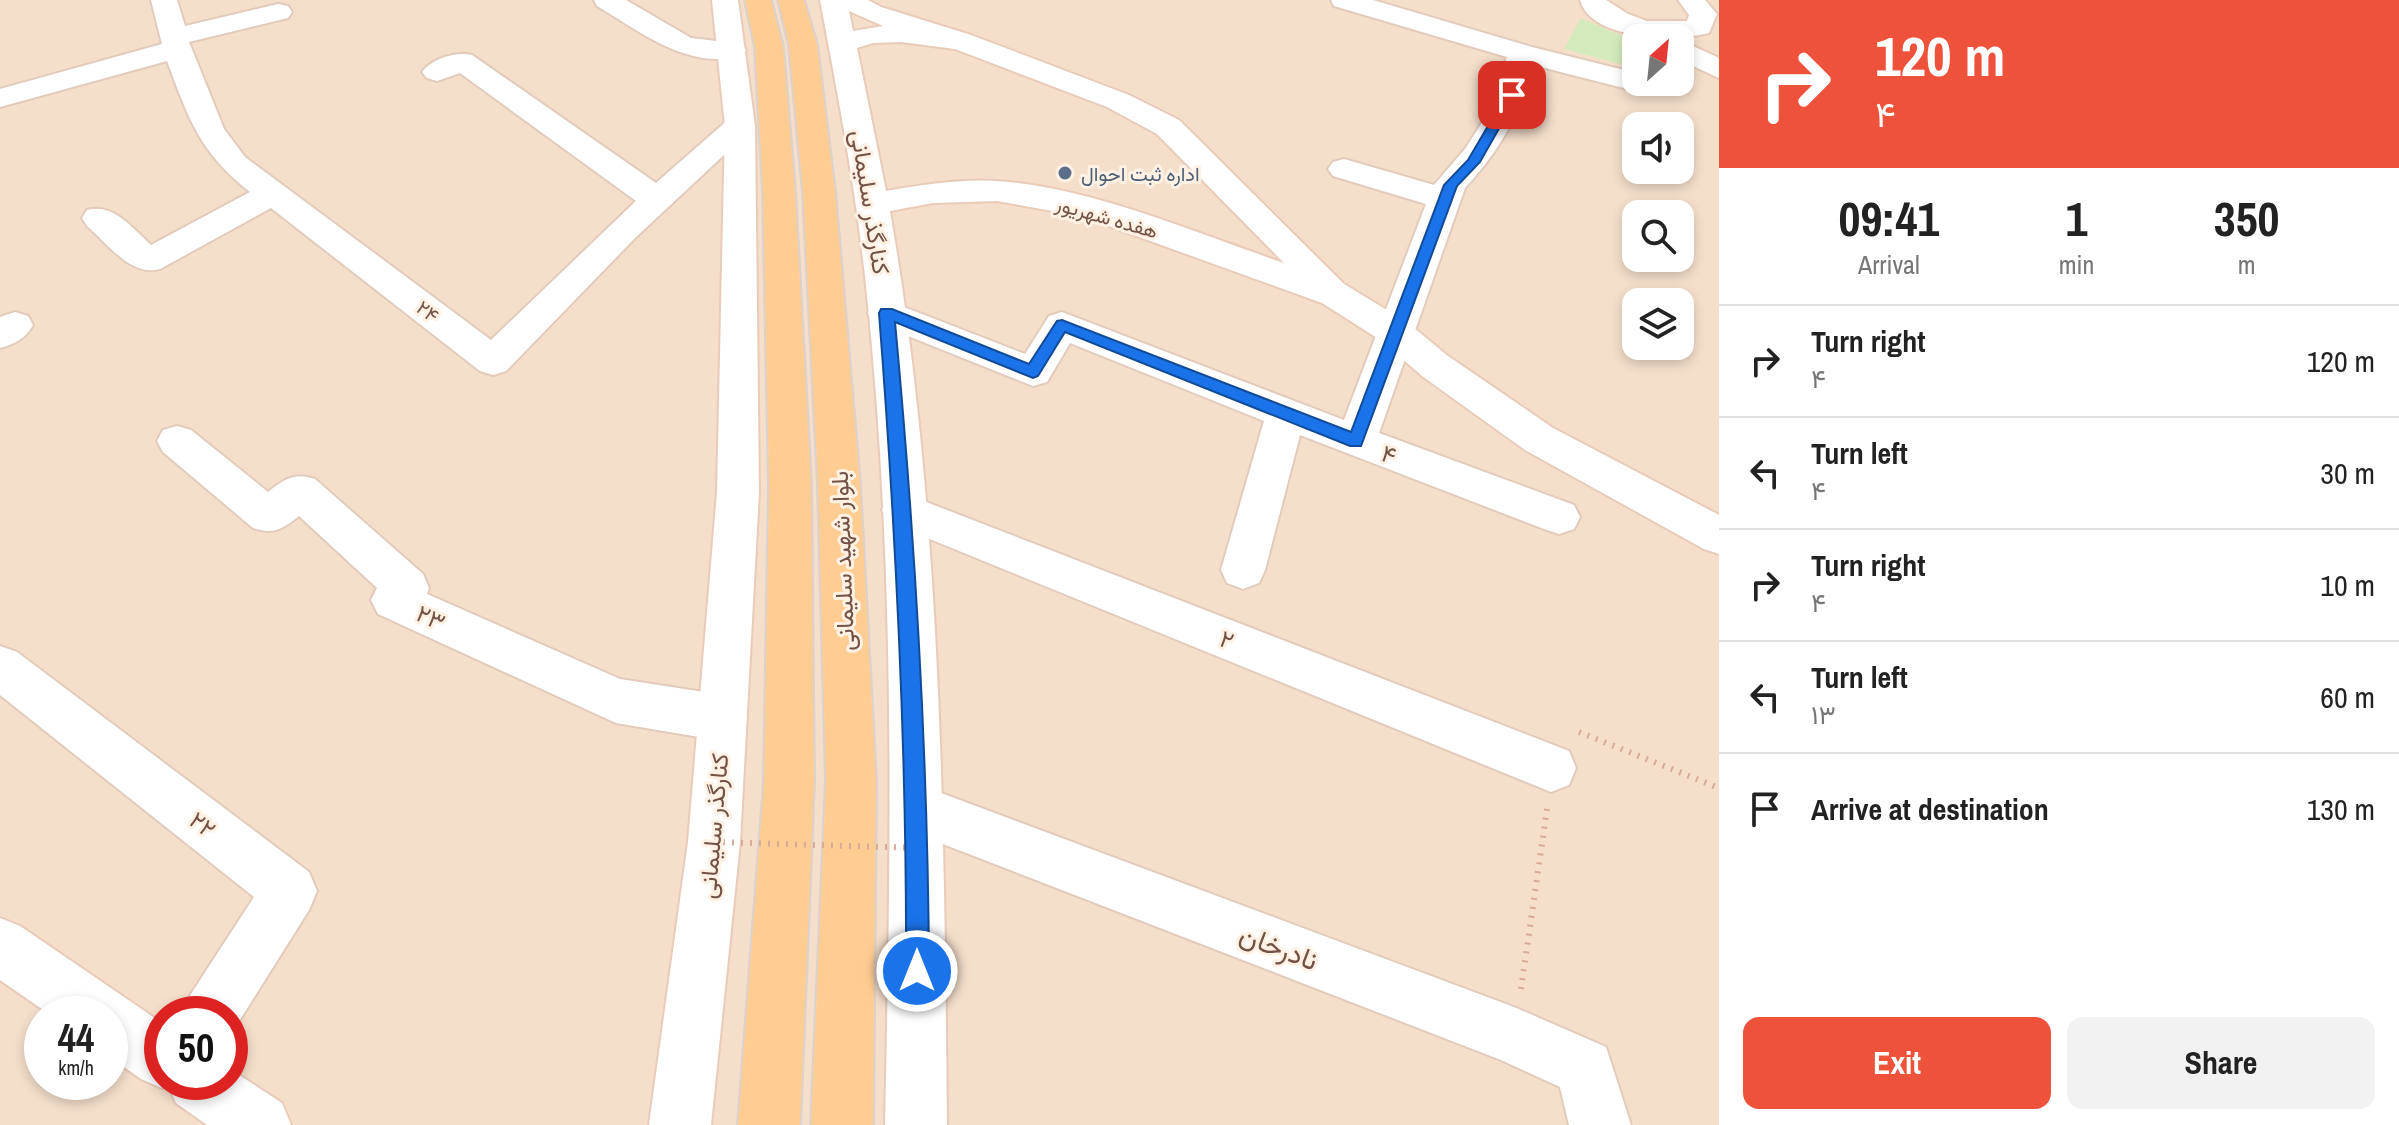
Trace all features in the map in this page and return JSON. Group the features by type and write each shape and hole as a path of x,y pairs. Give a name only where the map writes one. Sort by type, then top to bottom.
{"main road":[{"name":"بلوار شهید سلیمانی","path":"758,0 769,47 778,178 790,484 789,782 769,1125"},
{"name":"بلوار شهید سلیمانی","path":"791,0 803,45 819,192 839,485 851,781 842,1125"}],"street":[{"name":"۲۴","path":"164,0 175,43 209,131 234,164 493,361 657,200 740,126"},
{"path":"607,0 684,46 732,50"},
{"name":"کنارگذر سلیمانی","path":"680,1125 714,842 738,492 740,126 725,0"},
{"name":"کنارگذر سلیمانی","path":"833,0 871,204 886,313 903,510 918,829 916,1125"},
{"path":"849,0 871,13 961,41"},
{"path":"1344,0 1522,53 1622,79"},
{"path":"1590,2 1613,20 1624,24"},
{"path":"1694,28 1699,27 1700,8"},
{"path":"0,98 278,12"},
{"path":"842,44 864,35 888,31 961,41"},
{"name":"هفده شهریور","path":"961,41 1118,101 1168,127 1335,294 1395,332 1435,366 1539,439 1719,536"},
{"path":"1356,441 1450,185 1473,162 1512,95 1522,53"},
{"path":"437,72 462,61 657,200"},
{"path":"1344,169 1445,199"},
{"name":"هفده شهریور","path":"871,204 933,193 997,191 1074,205 1335,294"},
{"path":"99,218 156,270 273,193"},
{"name":"۴","path":"886,313 1033,372 1062,325 1559,517"},
{"path":"1243,570 1286,413"},
{"name":"۲۳","path":"177,441 268,516 300,491 407,588 394,600 616,701 723,718"},
{"name":"۲","path":"903,510 1551,768"},
{"name":"۲۲","path":"0,667 290,891 223,996"},
{"name":"نادرخان","path":"918,829 1514,1036 1585,1068 1600,1125"},
{"path":"0,946 72,996"},
{"path":"223,1100 260,1125"}],"path":[{"path":"1514,1036 1545,835 1552,721 1719,788"},
{"path":"714,842 918,829"}],"shaded area":[{"path":"0,0 1719,0 1719,1125 0,1125"}],"green space":[{"path":"1581,18 1622,36 1622,64 1564,49"}],"place":[{"name":"اداره ثبت احوال","path":"1065,173"}],"route":[{"path":"917,971 918,829 902,498 886,313 1033,372 1062,325 1356,441 1450,185 1473,162 1512,95"}]}
